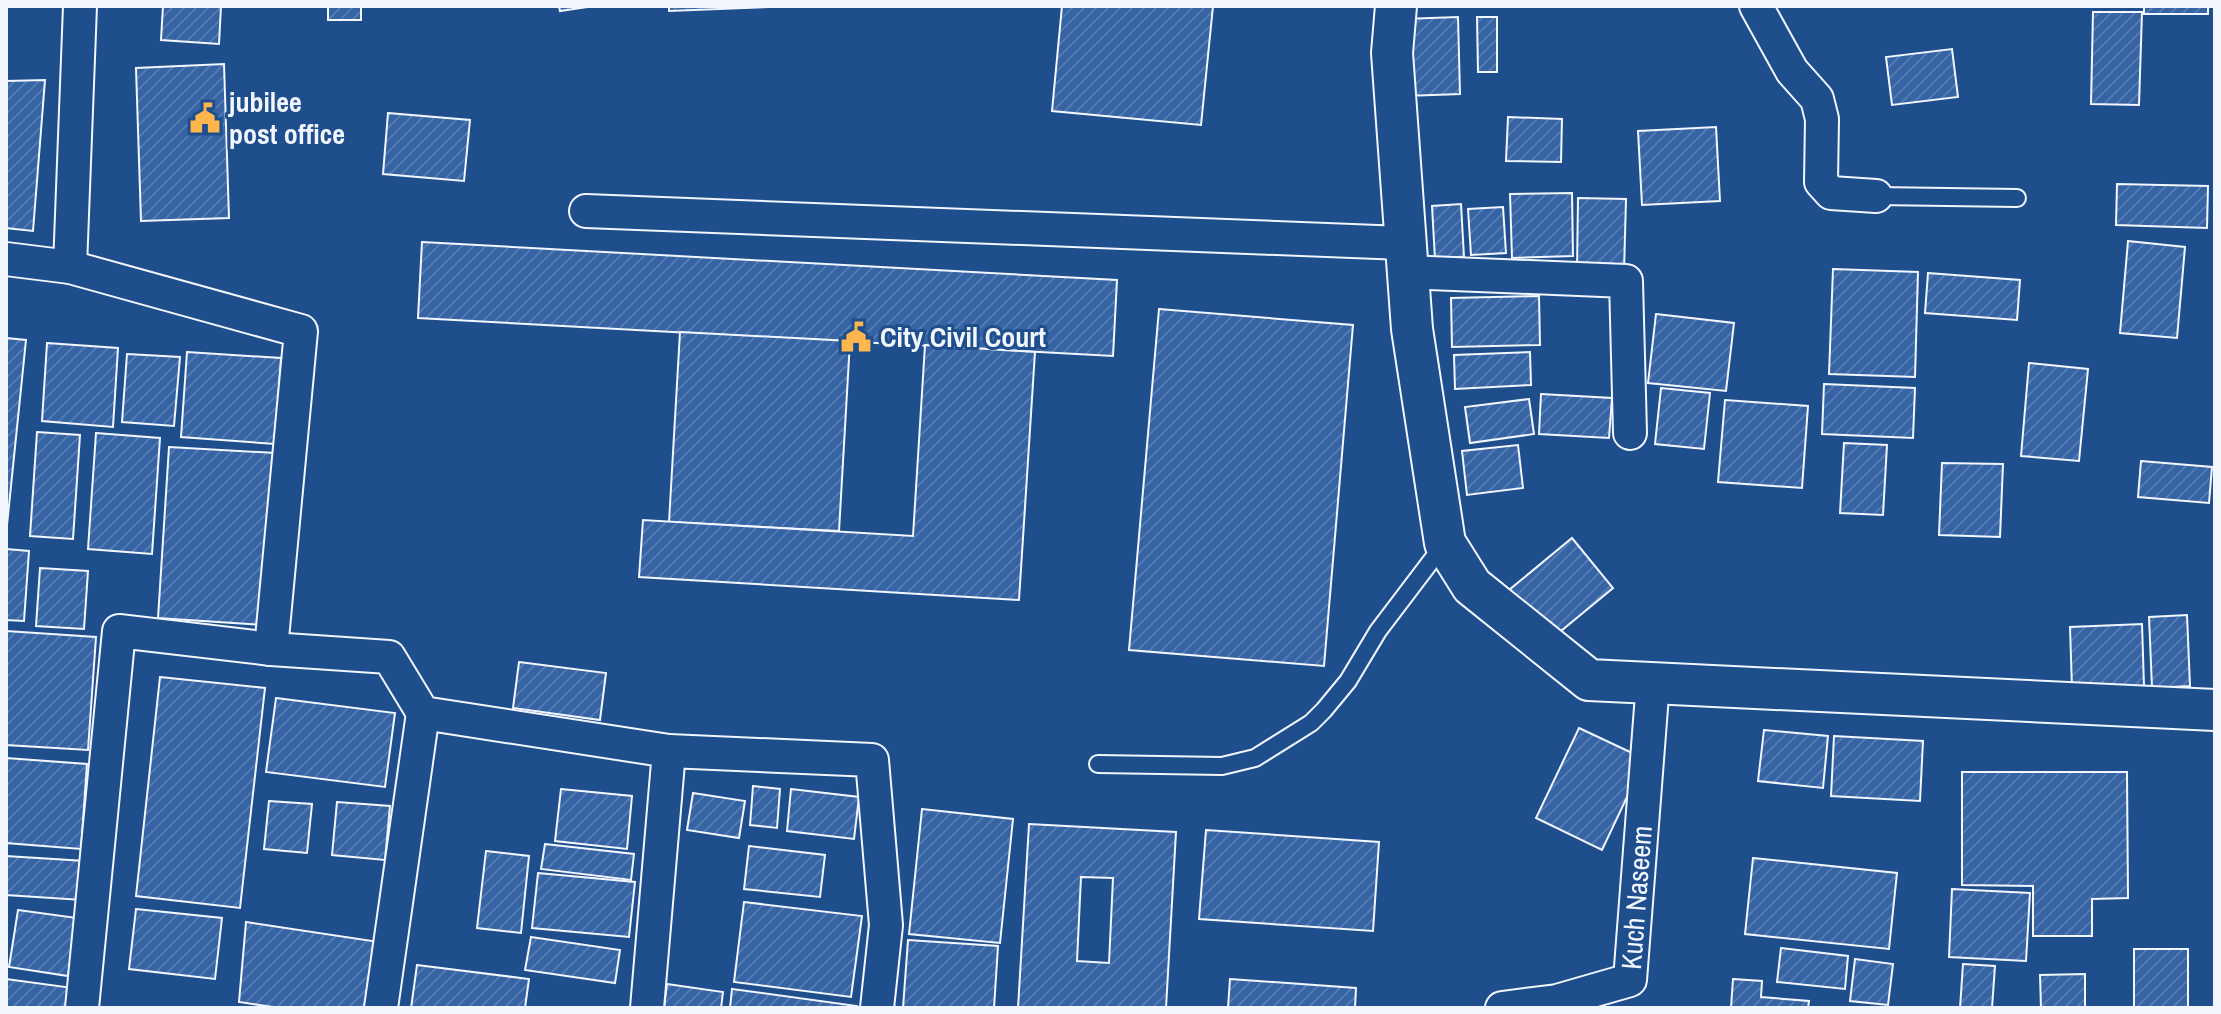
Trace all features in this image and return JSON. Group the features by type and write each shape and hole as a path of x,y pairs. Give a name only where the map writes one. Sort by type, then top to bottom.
{"street":[{"path":"70,267 80,6"},
{"path":"1396,6 1392,53 1404,258 1445,543 1472,586 1589,680 2215,710"},
{"path":"1756,6 1765,29 1792,71 1817,99 1822,119 1821,182 1831,193 1876,196"},
{"path":"586,211 1404,258 1626,281 1630,433"},
{"path":"6,259 70,267 301,331 271,649"},
{"path":"82,1008 119,631 271,649 389,657 423,713 381,1008"},
{"name":"Kuch Naseem","path":"1502,1008 1557,1001 1630,980 1653,682"},
{"path":"423,713 669,751 872,760 886,925 877,1008"},
{"path":"647,1008 669,751"}],"lane":[{"path":"1876,196 2017,198"},
{"path":"1098,764 1222,766 1240,763 1311,723 1339,694 1378,631 1445,543"}],"building":[{"path":"163,6 221,6 219,44 161,40"},
{"path":"328,6 361,6 361,20 328,20"},
{"path":"559,6 594,6 560,11"},
{"path":"669,6 795,6 669,11"},
{"path":"1062,6 1213,6 1201,125 1052,111"},
{"path":"2144,6 2208,6 2208,14 2144,14"},
{"path":"2093,12 2142,12 2139,105 2091,104"},
{"path":"1458,17 1460,94 1405,96 1403,19"},
{"path":"1477,17 1497,17 1497,72 1478,72"},
{"path":"1952,49 1958,97 1892,105 1886,57"},
{"path":"224,64 229,218 141,221 136,68"},
{"path":"45,80 33,231 6,228 6,81"},
{"path":"388,113 470,120 464,181 383,174"},
{"path":"1508,117 1562,119 1561,162 1506,161"},
{"path":"1716,127 1720,201 1642,205 1638,131"},
{"path":"2117,184 2208,186 2207,228 2116,225"},
{"path":"1572,193 1573,256 1512,258 1510,194"},
{"path":"1578,198 1626,199 1624,272 1577,271"},
{"path":"1461,204 1464,257 1435,259 1432,206"},
{"path":"1503,207 1506,253 1471,255 1468,209"},
{"path":"2128,241 2185,247 2177,338 2120,333"},
{"path":"422,242 1117,280 1113,356 418,318"},
{"path":"1833,269 1918,272 1915,377 1829,374"},
{"path":"1928,273 2020,280 2017,320 1925,313"},
{"path":"1539,296 1540,345 1452,347 1451,298"},
{"path":"1159,309 1353,325 1324,666 1129,650"},
{"path":"1656,314 1734,323 1726,391 1648,383"},
{"path":"680,332 850,341 839,531 669,522"},
{"path":"6,338 26,340 7,525 6,525"},
{"path":"47,343 118,348 113,427 42,421"},
{"path":"925,345 1035,352 1019,600 639,577 643,520 913,536"},
{"path":"187,352 281,358 275,444 181,437"},
{"path":"1530,352 1531,385 1455,389 1454,355"},
{"path":"127,354 180,357 174,426 122,422"},
{"path":"2029,363 2088,369 2079,461 2021,456"},
{"path":"1824,384 1915,388 1913,438 1822,434"},
{"path":"1661,388 1710,393 1704,449 1655,444"},
{"path":"1541,394 1612,398 1609,438 1539,434"},
{"path":"1529,399 1534,434 1470,443 1465,407"},
{"path":"1725,400 1808,406 1802,488 1718,482"},
{"path":"37,432 80,435 73,539 30,536"},
{"path":"96,433 160,438 152,554 88,549"},
{"path":"1844,443 1887,445 1883,515 1840,513"},
{"path":"1518,445 1523,488 1467,495 1462,451"},
{"path":"169,447 276,453 265,625 158,618"},
{"path":"2141,461 2212,467 2209,503 2138,497"},
{"path":"1942,463 2003,464 2000,537 1939,535"},
{"path":"1572,538 1613,588 1550,640 1509,590"},
{"path":"6,549 29,551 24,621 6,620"},
{"path":"40,568 88,571 84,629 36,626"},
{"path":"2187,615 2190,686 2152,688 2149,617"},
{"path":"2142,624 2144,686 2072,689 2070,627"},
{"path":"6,631 96,637 88,750 6,745"},
{"path":"519,662 606,673 600,720 513,708"},
{"path":"160,677 265,688 240,908 136,896"},
{"path":"276,698 395,713 385,787 266,772"},
{"path":"1579,728 1645,759 1602,850 1536,818"},
{"path":"1764,730 1828,736 1823,788 1758,781"},
{"path":"1834,736 1923,741 1920,801 1831,796"},
{"path":"6,758 87,764 81,849 6,843"},
{"path":"1962,772 2127,772 2128,898 2092,899 2092,936 2033,936 2033,886 1962,885"},
{"path":"753,786 780,789 777,828 750,825"},
{"path":"561,789 632,796 627,849 555,841"},
{"path":"791,789 859,797 854,839 787,831"},
{"path":"693,793 745,801 739,838 687,830"},
{"path":"269,801 312,804 307,853 264,849"},
{"path":"337,802 390,806 385,860 332,855"},
{"path":"922,809 1013,819 1000,943 909,934"},
{"path":"1029,824 1176,832 1166,1008 1018,1008","holes":["1081,877 1113,878 1109,963 1077,961"]},
{"path":"1206,830 1379,842 1373,931 1199,919"},
{"path":"545,844 634,854 631,880 541,869"},
{"path":"749,846 825,855 820,897 744,889"},
{"path":"486,851 529,856 521,933 477,928"},
{"path":"6,856 85,861 82,900 6,895"},
{"path":"1753,858 1897,873 1889,949 1745,934"},
{"path":"538,873 635,882 629,937 532,928"},
{"path":"1952,889 2030,893 2026,961 1949,957"},
{"path":"744,902 862,916 851,997 734,982"},
{"path":"136,909 222,918 215,979 129,969"},
{"path":"18,910 77,918 68,976 9,967"},
{"path":"246,922 379,942 369,1008 280,1008 239,1002"},
{"path":"531,937 620,950 615,983 525,970"},
{"path":"908,940 998,946 994,1008 903,1008"},
{"path":"1781,948 1848,956 1845,989 1777,982"},
{"path":"2134,949 2188,949 2188,1008 2134,1008"},
{"path":"1855,959 1893,964 1888,1005 1850,1001"},
{"path":"1963,964 1995,966 1992,1008 1960,1008"},
{"path":"417,965 529,979 525,1008 411,1008"},
{"path":"2085,974 2085,1008 2041,1008 2040,975"},
{"path":"6,979 73,988 70,1008 6,1008"},
{"path":"1230,979 1356,988 1355,1008 1228,1008"},
{"path":"1733,979 1762,981 1761,997 1809,1001 1808,1008 1731,1008"},
{"path":"667,984 723,992 721,1008 664,1008"},
{"path":"732,989 857,1006 857,1008 730,1008"}],"place":[{"name":"jubilee post office","path":"205,118"},
{"name":"City Civil Court","path":"856,337"}]}
